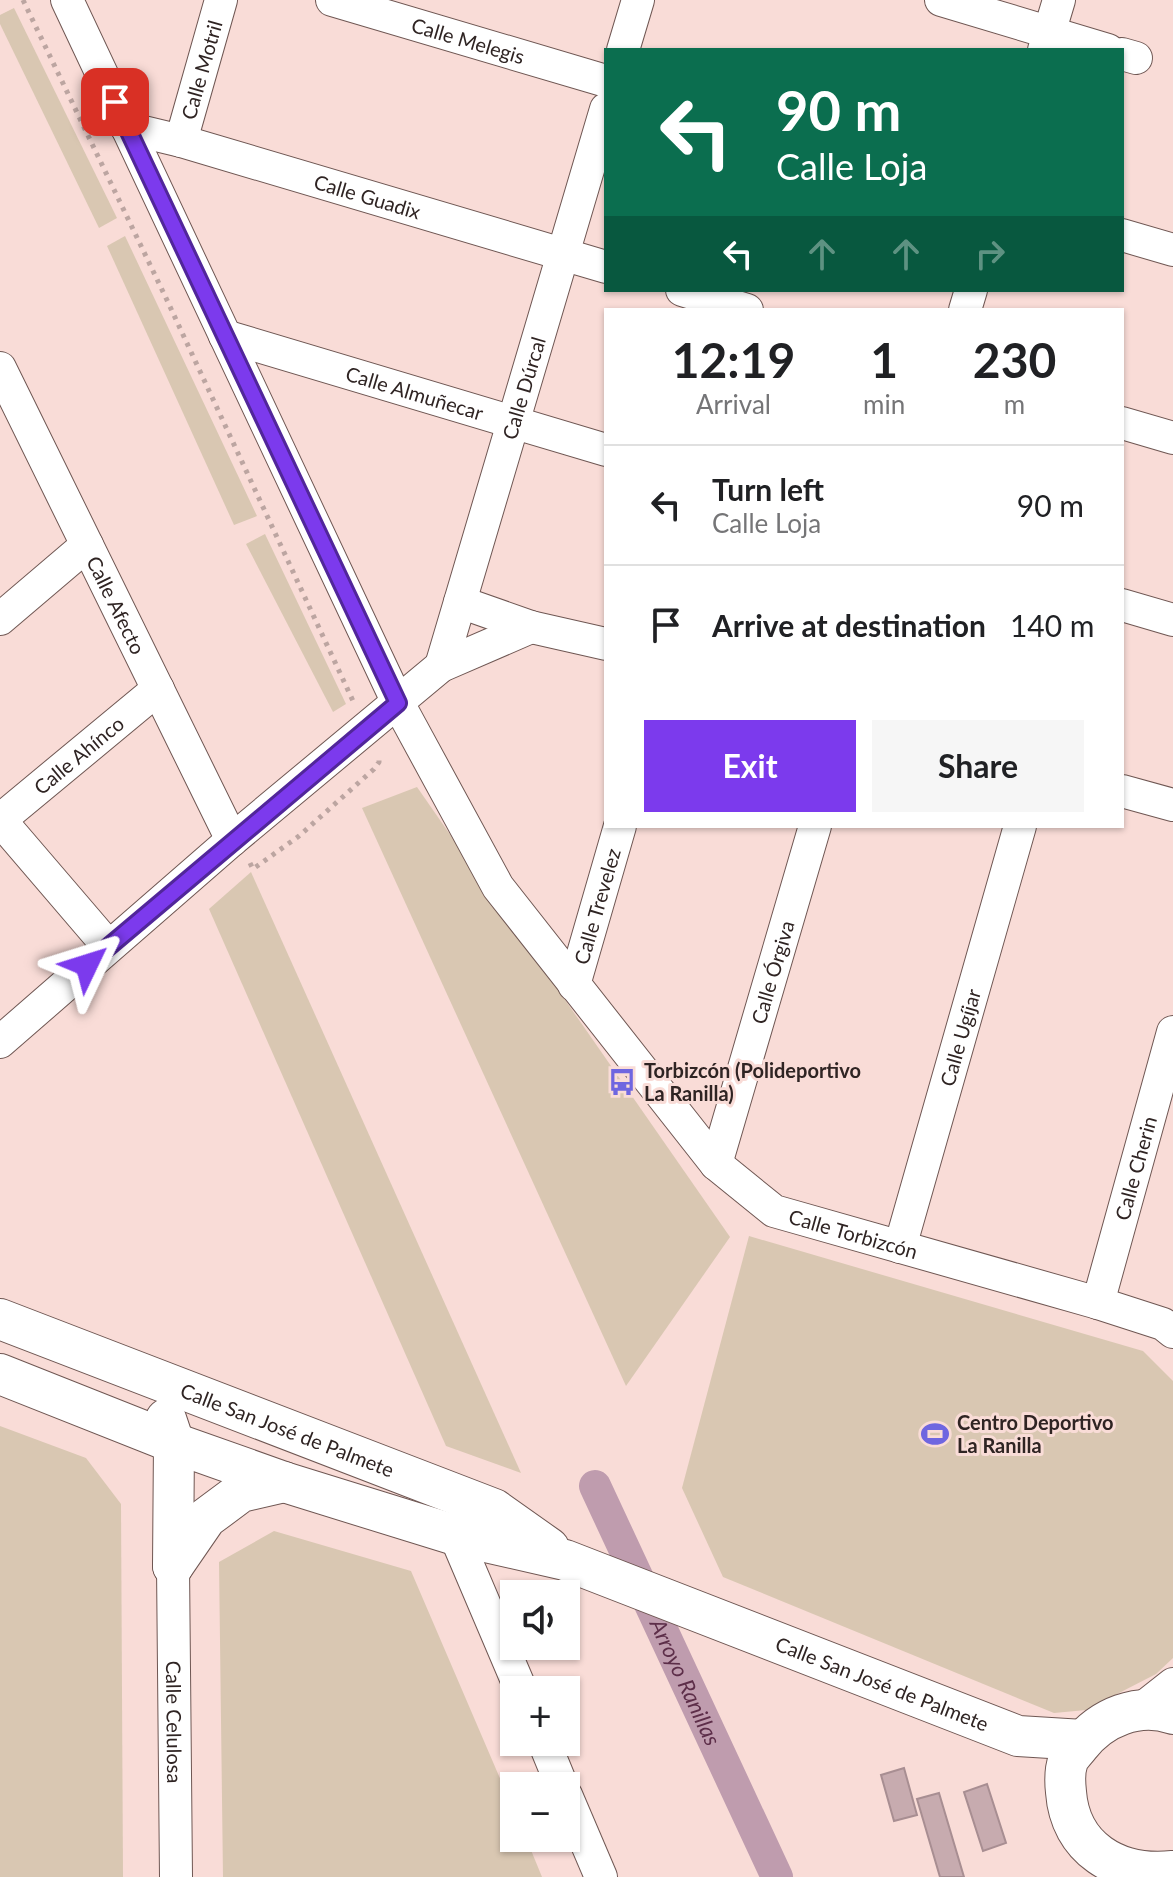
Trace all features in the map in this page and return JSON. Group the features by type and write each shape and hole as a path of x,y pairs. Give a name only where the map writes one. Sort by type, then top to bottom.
{"street":[{"name":"Calle Torbizcón","path":"67,0 398,703 498,887 716,1164 774,1211 1098,1303 1163,1324 1173,1332"},
{"name":"Calle Motril","path":"181,141 221,0"},
{"name":"Calle Melegis","path":"332,0 604,80"},
{"path":"624,48 638,0"},
{"path":"941,0 1047,41 1087,48"},
{"path":"1047,41 1059,0"},
{"name":"Calle Dúrcal","path":"441,666 604,116"},
{"name":"Calle Guadix","path":"127,128 181,141 604,266"},
{"path":"1124,236 1173,250"},
{"path":"688,292 740,308"},
{"name":"Calle Almuñecar","path":"225,336 604,449"},
{"name":"Calle Afecto","path":"0,368 7,403 87,545 240,850"},
{"path":"1124,424 1173,438"},
{"path":"0,619 87,545"},
{"path":"460,602 531,627 604,644"},
{"path":"1124,606 1173,620"},
{"path":"0,1042 108,946 240,850 366,729 441,666 531,627"},
{"name":"Calle Ahínco","path":"0,820 158,689"},
{"path":"1124,792 1173,805"},
{"path":"0,820 108,946"},
{"name":"Calle Trevelez","path":"574,985 619,828"},
{"name":"Calle Órgiva","path":"716,1164 814,828"},
{"name":"Calle Ugíjar","path":"900,1247 1019,828"},
{"name":"Calle Cherin","path":"1098,1303 1173,1032"},
{"name":"Calle San José de Palmete","path":"0,1319 494,1509 566,1560"},
{"name":"Calle San José de Palmete","path":"0,1374 174,1443 284,1482 455,1535 566,1560 1018,1736 1083,1740"},
{"path":"153,1378 174,1443 173,1566"},
{"path":"173,1566 206,1518 241,1492 284,1482"},
{"path":"455,1535 515,1676"},
{"name":"Calle Celulosa","path":"173,1566 176,1877"},
{"path":"1173,1684 1157,1712 1119,1715 1099,1725 1068,1760 1065,1785 1067,1812 1077,1836 1095,1856 1118,1870 1144,1875 1173,1871"},
{"name":"Calle San José de Palmete","path":"1018,1736 1065,1785"},
{"path":"580,1828 601,1877"}],"path":[{"path":"23,0 166,298 378,755 379,762 374,769 299,836 253,869 240,850"}],"shaded area":[{"path":"14,8 117,218 99,228 0,24 0,15"},
{"path":"125,236 257,516 234,525 107,246"},
{"path":"265,534 346,704 333,712 246,544"},
{"path":"417,787 730,1237 626,1386 362,808"},
{"path":"251,872 521,1473 446,1446 209,909"},
{"name":"Centro Deportivo La Ranilla","path":"749,1236 1143,1351 1173,1381 1173,1658 1156,1674 1086,1710 1054,1713 723,1577 682,1488"},
{"path":"0,1426 86,1458 121,1504 123,1877 0,1877"},
{"path":"274,1531 411,1571 500,1778 500,1852 532,1852 542,1877 223,1877 219,1562"}],"building":[{"path":"904,1768 917,1815 894,1821 881,1775"},
{"path":"987,1784 1006,1843 983,1851 964,1792"},
{"path":"939,1793 964,1877 940,1877 917,1799"}],"waterway":[{"name":"Arroyo Ranillas","path":"595,1486 777,1877"}],"place":[{"name":"Torbizcón (Polideportivo La Ranilla)","path":"622,1082"},
{"name":"Centro Deportivo La Ranilla","path":"935,1434"}],"route":[{"path":"87,965 398,703 115,102"}]}
